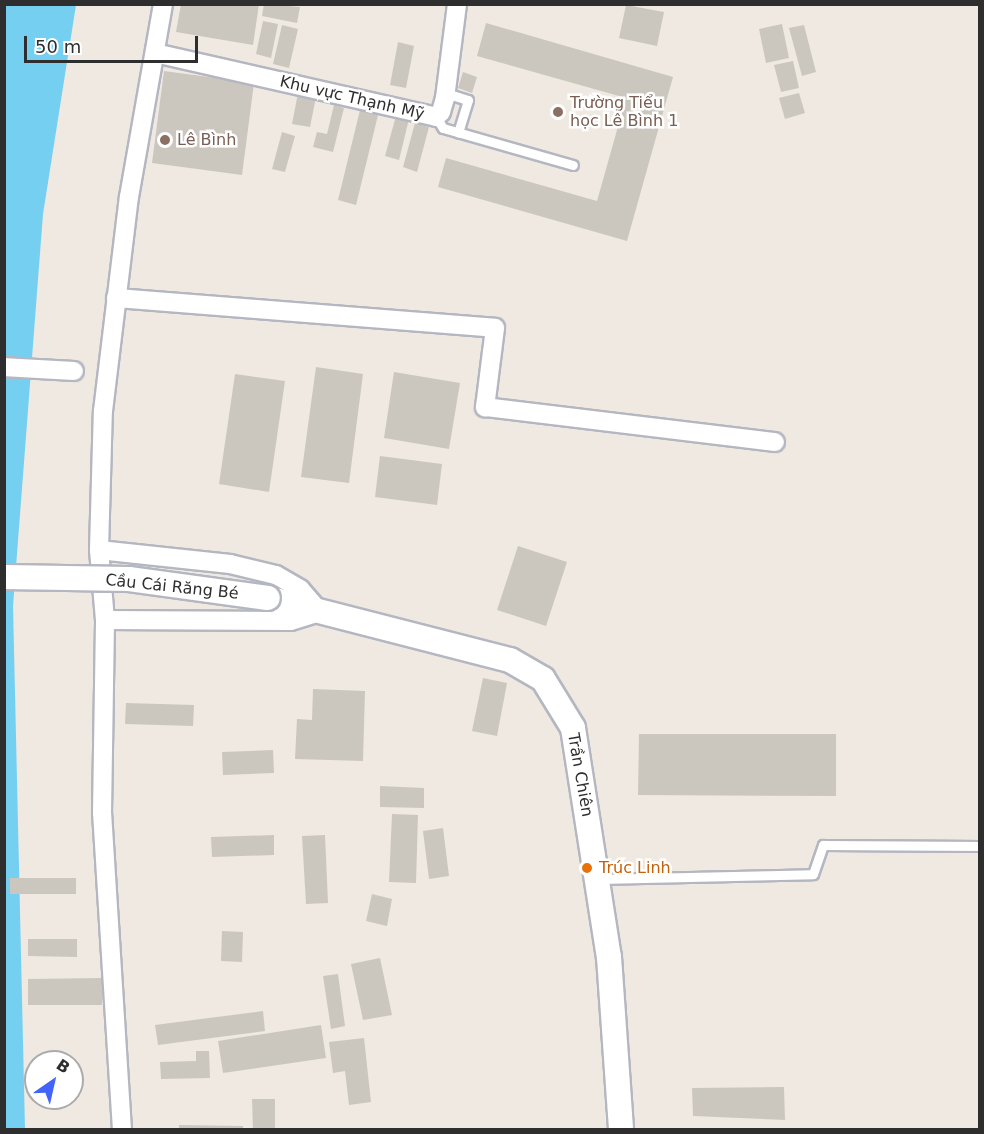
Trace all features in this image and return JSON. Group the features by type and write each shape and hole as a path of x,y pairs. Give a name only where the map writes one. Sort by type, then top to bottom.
{"street":[{"path":"122,1130 102,813 105,620 99,550 103,411 129,197 163,4"},
{"name":"Khu vực Thạnh Mỹ","path":"155,53 436,117 441,112 446,93 458,4"},
{"path":"116,298 495,328 485,408 775,442"},
{"path":"4,367 74,371"},
{"path":"99,550 230,564 276,575 300,589 320,612 290,621 105,620"},
{"name":"Cầu Cái Răng Bé","path":"4,577 129,579 268,598"},
{"name":"Trần Chiên","path":"268,598 510,660 543,679 573,728 609,957 621,1130"}],"lane":[{"path":"446,93 468,99 458,133"},
{"path":"436,117 443,128 573,165"},
{"path":"597,879 813,874 823,845 980,846"}],"water":[{"path":"5,5 76,5 43,214 13,606 25,1129 5,1130"}],"building":[{"path":"181,4 259,4 253,45 176,32"},
{"path":"264,4 300,7 297,23 262,16"},
{"path":"626,5 664,12 657,46 619,38"},
{"path":"263,21 278,24 271,58 256,54"},
{"path":"486,23 673,77 627,241 438,187 446,158 597,201 626,98 477,56"},
{"path":"782,24 789,58 766,63 759,29"},
{"path":"282,25 298,29 289,68 273,64"},
{"path":"804,25 816,72 802,76 789,28"},
{"path":"398,42 414,46 406,88 390,85"},
{"path":"793,61 799,88 781,92 774,65"},
{"path":"164,71 254,83 242,175 152,163"},
{"path":"463,72 477,77 472,93 458,88"},
{"path":"298,93 316,97 310,127 292,124"},
{"path":"799,93 805,113 785,119 779,98"},
{"path":"334,105 344,108 333,152 313,147 317,132 327,134"},
{"path":"361,106 379,111 356,205 338,200"},
{"path":"397,112 410,115 399,160 385,156"},
{"path":"415,123 429,127 417,172 403,167"},
{"path":"282,132 295,136 285,172 272,169"},
{"path":"316,367 363,374 349,483 301,477"},
{"path":"394,372 460,383 449,449 384,438"},
{"path":"235,374 285,381 269,492 219,484"},
{"path":"380,456 442,464 437,505 375,497"},
{"path":"518,546 567,562 546,626 497,610"},
{"path":"483,678 507,683 497,736 472,731"},
{"path":"313,689 365,691 363,761 295,759 297,719 312,720"},
{"path":"126,703 194,705 193,726 125,724"},
{"path":"639,734 836,734 836,796 638,795"},
{"path":"273,750 274,773 223,775 222,752"},
{"path":"380,786 424,788 424,808 380,807"},
{"path":"392,814 418,815 416,883 389,882"},
{"path":"443,828 449,876 429,879 423,831"},
{"path":"274,835 274,855 212,857 211,837"},
{"path":"325,835 328,903 306,904 302,836"},
{"path":"10,878 76,878 76,894 10,894"},
{"path":"372,894 392,899 387,926 366,921"},
{"path":"222,931 243,932 242,962 221,961"},
{"path":"28,939 77,939 77,957 28,956"},
{"path":"380,958 392,1015 363,1020 351,964"},
{"path":"338,974 345,1026 331,1029 323,976"},
{"path":"102,978 102,1005 28,1005 28,979"},
{"path":"263,1011 265,1031 158,1045 155,1025"},
{"path":"321,1025 326,1058 223,1073 218,1041"},
{"path":"364,1038 371,1102 349,1105 345,1071 333,1073 329,1042"},
{"path":"196,1051 209,1051 210,1078 161,1079 160,1062 196,1061"},
{"path":"784,1087 785,1120 693,1116 692,1088"},
{"path":"252,1099 275,1099 275,1130 253,1130"},
{"path":"179,1125 243,1126 243,1130 179,1130"}],"place":[{"name":"Trường Tiểu học Lê Bình 1","path":"558,112"},
{"name":"Lê Bình","path":"165,140"},
{"name":"Trúc Linh","path":"587,868"}]}
